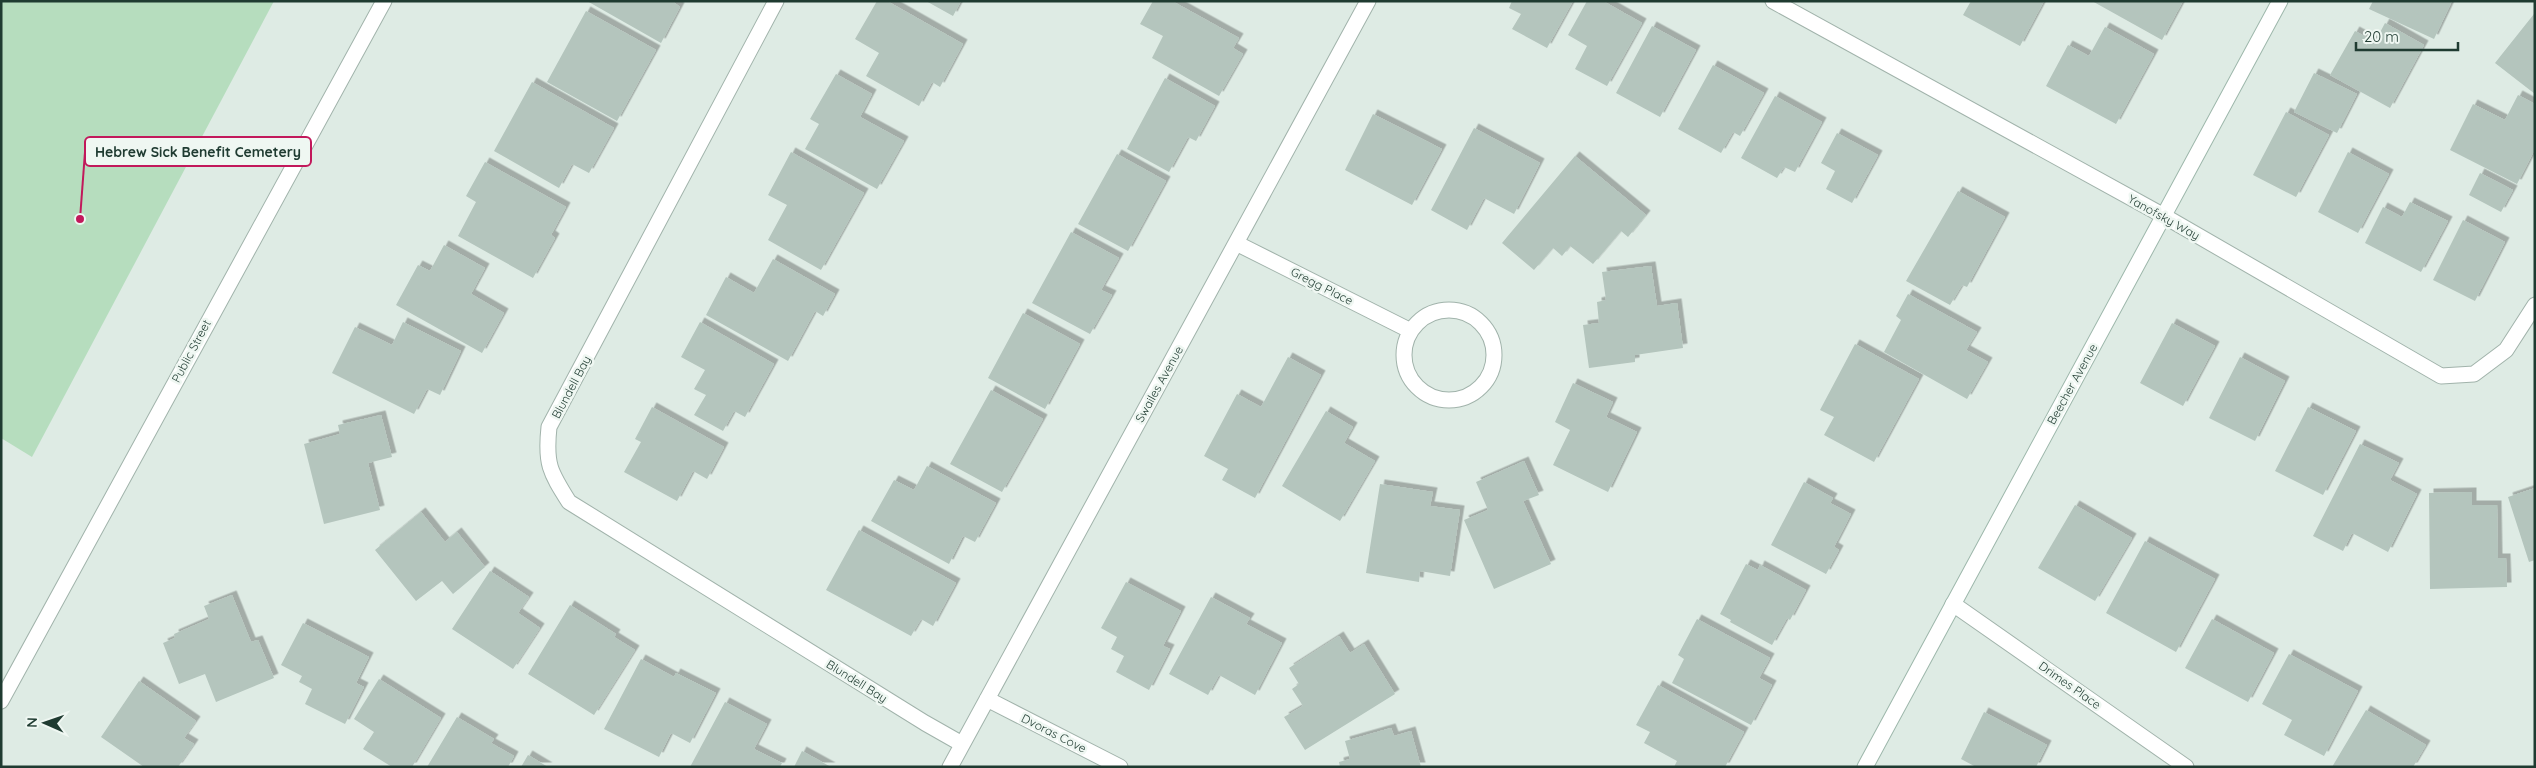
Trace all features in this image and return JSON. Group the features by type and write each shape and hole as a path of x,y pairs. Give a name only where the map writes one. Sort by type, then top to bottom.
{"street":[{"name":"Public Street","path":"1,701 384,1"},
{"name":"Blundell Bay","path":"776,1 550,428 547,450 551,474 569,502 925,723 962,744"},
{"name":"Swailes Avenue","path":"950,767 1368,1"},
{"name":"Yanofsky Way","path":"1773,1 2164,216 2441,376 2474,374 2506,350 2535,305"},
{"name":"Beecher Avenue","path":"1865,767 2280,1"},
{"name":"Gregg Place","path":"1236,243 1409,330"},
{"path":"1450,309 1466,312 1479,321 1489,333 1494,350 1493,367 1487,381 1468,397 1452,401 1436,399 1417,388 1408,375 1404,360 1405,343 1409,330 1420,319 1434,312 1450,309"},
{"name":"Drimes Place","path":"1954,604 2186,767"},
{"name":"Dvoras Cove","path":"987,699 1120,767"}],"green space":[{"path":"1,1 274,1 32,457 1,438"}],"building":[{"path":"587,1 672,1 680,7 661,43"},
{"path":"877,1 887,1 963,44 940,87 932,82 919,106 866,76 879,53 855,39"},
{"path":"926,1 961,1 953,16"},
{"path":"1153,1 1172,1 1239,38 1233,48 1243,54 1219,96 1152,58 1163,36 1140,24"},
{"path":"1512,1 1573,1 1547,48 1512,29 1521,14 1509,8"},
{"path":"1587,1 1603,1 1642,23 1607,86 1575,69 1587,46 1568,35"},
{"path":"1971,1 2044,1 2020,46 1963,15"},
{"path":"2092,1 2183,1 2162,40"},
{"path":"2373,1 2452,1 2434,39 2369,9"},
{"path":"586,11 656,50 617,121 547,82"},
{"path":"2535,15 2535,94 2495,63"},
{"path":"2385,23 2424,45 2390,108 2330,75 2355,31 2375,42"},
{"path":"1652,26 1696,50 1660,117 1616,93"},
{"path":"2105,27 2154,54 2116,124 2046,86 2068,45 2089,56"},
{"path":"1713,65 1764,93 1740,136 1733,132 1721,153 1678,129"},
{"path":"2314,73 2357,94 2337,133 2294,112"},
{"path":"836,74 872,94 860,117 904,141 877,189 805,149 819,124 810,119"},
{"path":"1165,78 1215,106 1196,141 1188,137 1169,172 1127,149"},
{"path":"532,82 614,128 589,173 572,164 559,188 494,151"},
{"path":"2518,95 2535,104 2535,149 2517,184 2450,150 2473,104 2505,120"},
{"path":"1775,96 1822,122 1795,172 1784,167 1777,178 1741,158"},
{"path":"2286,112 2329,135 2296,197 2253,175"},
{"path":"1373,114 1442,149 1412,205 1345,170"},
{"path":"1474,128 1540,163 1514,214 1484,198 1467,230 1431,210"},
{"path":"1837,133 1878,155 1852,203 1826,189 1835,171 1821,163"},
{"path":"791,152 864,193 821,270 768,240 787,205 768,195"},
{"path":"2348,152 2389,174 2358,233 2318,212"},
{"path":"1117,154 1166,181 1128,251 1078,224"},
{"path":"1575,156 1646,215 1628,237 1621,231 1593,264 1570,246 1562,256 1553,248 1534,270 1502,243"},
{"path":"485,162 566,207 551,235 555,238 533,278 458,236 476,202 466,196"},
{"path":"2480,173 2513,190 2501,212 2469,195"},
{"path":"1958,191 2005,217 1967,287 1962,285 1950,305 1906,281"},
{"path":"2410,202 2448,221 2421,272 2365,243 2383,207 2402,217"},
{"path":"2463,220 2505,242 2475,301 2433,280"},
{"path":"1071,232 1119,258 1101,290 1112,295 1090,334 1032,303"},
{"path":"444,245 485,268 471,294 504,313 482,353 396,305 418,265 430,271"},
{"path":"773,259 835,294 823,316 815,311 788,361 706,315 726,277 754,293"},
{"path":"1651,266 1657,306 1677,303 1683,348 1635,355 1635,362 1589,368 1583,325 1599,323 1597,302 1606,300 1602,272"},
{"path":"1908,294 1977,332 1966,350 1988,362 1967,399 1884,352 1901,320 1896,316"},
{"path":"1023,313 1080,344 1045,409 988,378"},
{"path":"403,322 461,351 440,395 427,389 414,414 332,373 355,327 392,345"},
{"path":"700,322 774,364 745,417 734,411 723,431 694,415 706,395 694,389 705,370 681,357"},
{"path":"2172,323 2215,346 2183,406 2140,383"},
{"path":"1855,344 1919,379 1874,462 1824,435 1834,417 1820,410"},
{"path":"1288,357 1321,375 1255,498 1222,480 1228,469 1204,456 1237,394 1261,407"},
{"path":"2240,357 2285,381 2255,441 2209,418"},
{"path":"1573,383 1613,402 1606,417 1637,432 1608,492 1553,465 1570,430 1555,422"},
{"path":"991,390 1043,419 1002,492 950,464"},
{"path":"652,407 724,447 707,479 693,471 677,501 624,472 641,442 635,439"},
{"path":"2308,407 2356,431 2323,495 2275,471"},
{"path":"1326,411 1353,427 1344,443 1375,461 1340,521 1282,486"},
{"path":"381,415 392,457 368,463 380,510 324,524 304,444 340,434 338,425"},
{"path":"2360,444 2399,463 2390,480 2417,494 2388,552 2352,533 2343,551 2313,536"},
{"path":"1524,461 1539,495 1523,501 1551,564 1494,589 1464,520 1488,510 1476,482"},
{"path":"927,466 996,503 975,542 963,536 949,564 871,521 894,480 914,490"},
{"path":"1804,482 1833,498 1830,503 1851,514 1834,547 1839,550 1826,574 1771,545"},
{"path":"1380,484 1433,492 1430,506 1460,510 1450,576 1420,571 1419,582 1366,573"},
{"path":"2535,488 2535,560 2529,562 2508,497"},
{"path":"2472,492 2472,505 2497,505 2498,558 2506,558 2507,587 2430,589 2429,493"},
{"path":"2075,505 2132,538 2095,601 2038,568"},
{"path":"421,512 445,542 457,532 485,567 453,594 442,581 416,601 375,550"},
{"path":"859,530 956,583 933,626 921,619 911,636 826,590"},
{"path":"2145,541 2215,579 2176,652 2106,613"},
{"path":"1746,564 1758,570 1760,565 1806,590 1790,620 1787,618 1772,645 1730,622 1731,620 1720,614"},
{"path":"490,571 529,597 518,613 540,628 513,669 452,629"},
{"path":"1126,582 1181,611 1163,646 1170,649 1149,690 1116,672 1124,656 1111,649 1117,637 1101,628"},
{"path":"232,595 251,642 258,640 274,678 216,702 205,674 179,684 163,643 175,638 174,634 209,619 204,606"},
{"path":"1211,597 1250,618 1246,624 1282,643 1255,695 1219,675 1208,695 1169,674"},
{"path":"570,605 616,634 614,637 635,650 594,715 528,674"},
{"path":"1697,619 1770,658 1759,678 1772,685 1751,725 1672,683 1684,659 1678,655"},
{"path":"2212,619 2274,653 2248,702 2185,668"},
{"path":"303,623 369,657 356,683 364,687 345,724 305,704 312,689 299,682 302,676 281,665"},
{"path":"1339,636 1350,653 1364,644 1395,694 1305,750 1284,717 1303,706 1292,689 1299,684 1289,668"},
{"path":"2289,654 2358,691 2324,756 2284,735 2292,720 2262,704"},
{"path":"641,659 674,677 676,673 716,693 690,743 671,733 659,757 604,729"},
{"path":"379,679 441,718 412,767 392,767 363,749 374,732 354,719"},
{"path":"139,681 196,721 184,738 194,744 178,767 144,767 101,737"},
{"path":"1658,685 1744,732 1725,767 1674,767 1677,761 1644,743 1650,732 1636,725"},
{"path":"725,702 767,724 754,749 782,763 780,767 690,767"},
{"path":"2366,710 2426,745 2413,767 2332,767"},
{"path":"1984,712 2047,745 2036,767 1976,767 1961,759"},
{"path":"457,717 494,739 491,743 514,756 508,767 427,767"},
{"path":"1391,728 1394,736 1411,731 1421,767 1340,767 1339,762 1350,759 1345,741"},
{"path":"802,751 831,767 794,767"},
{"path":"528,755 548,767 521,767"}],"place":[{"name":"Hebrew Sick Benefit Cemetery","path":"80,219"}]}
